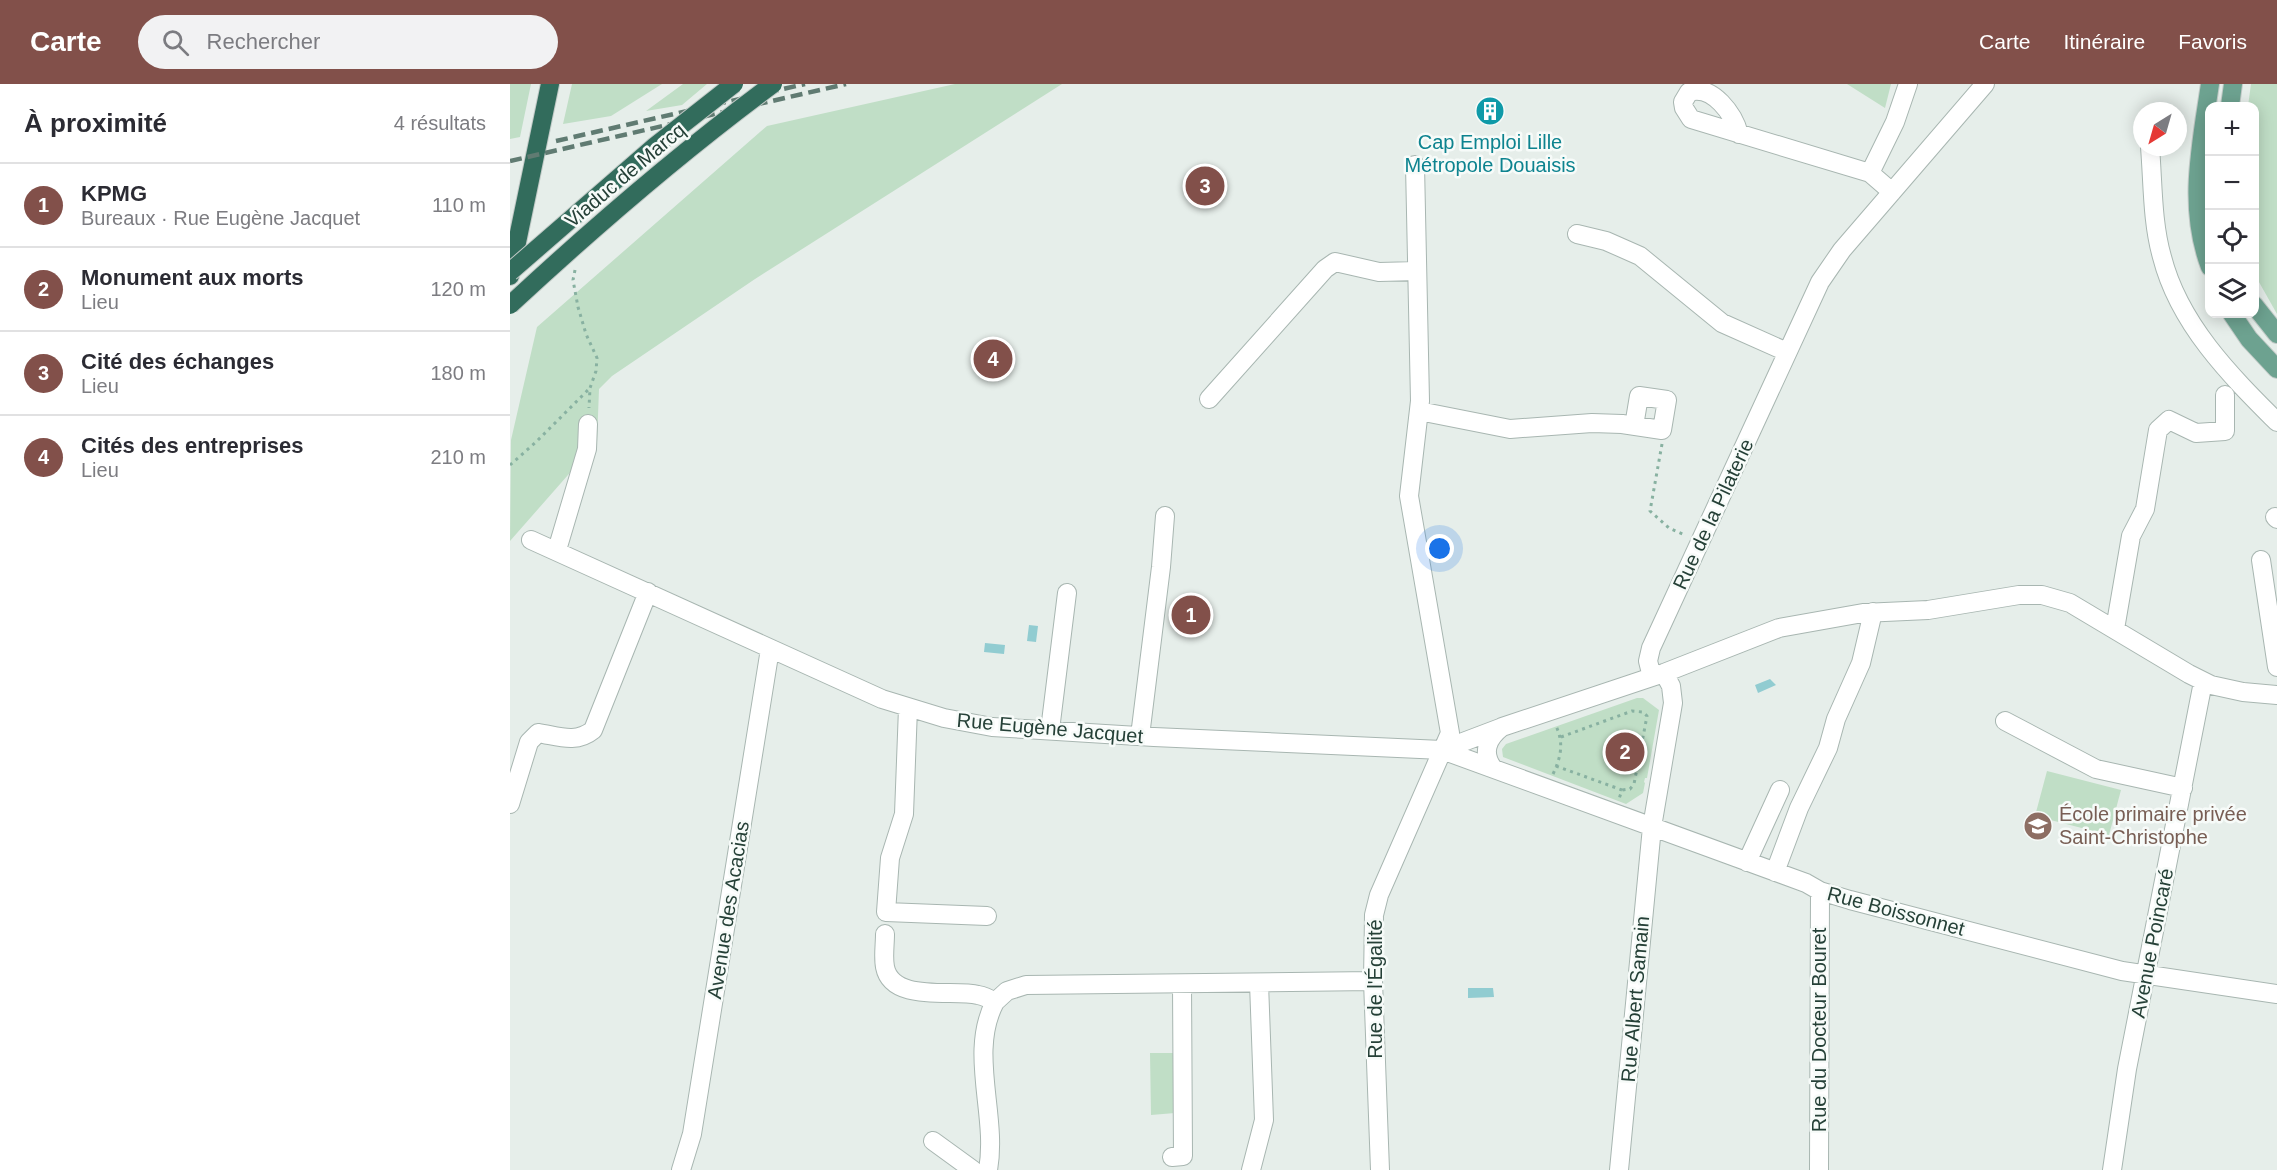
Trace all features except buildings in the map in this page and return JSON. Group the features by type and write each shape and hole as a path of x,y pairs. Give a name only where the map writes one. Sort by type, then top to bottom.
{"highway":[{"path":"510,274 550,84"},
{"name":"Viaduc de Marcq","path":"510,274 647,153 734,84"},
{"name":"Viaduc de Marcq","path":"510,305 660,173 773,84"}],"main road":[{"path":"2209,264 2200,233 2197,185 2210,84"},
{"path":"2231,102 2233,84"},
{"path":"2259,311 2277,334"},
{"path":"2235,318 2249,339 2277,369"}],"street":[{"path":"1870,173 1894,122 1908,84"},
{"name":"Rue de la Pilaterie","path":"1652,827 1673,703 1671,686 1658,675 1648,655 1827,270 1985,84"},
{"path":"1739,134 1870,173 1893,192"},
{"path":"2151,156 2161,256 2173,291 2195,331 2243,388 2277,422"},
{"name":"Rue de l'Égalité","path":"1380,1170 1372,981 1374,915 1378,895 1450,733 1409,496 1419,411 1415,165"},
{"path":"1577,234 1606,241 1640,256 1722,322 1788,352"},
{"path":"1209,399 1325,269 1335,262 1379,272 1417,271"},
{"path":"2115,629 2131,536 2145,509 2158,430 2169,420 2196,433 2225,431 2225,395"},
{"path":"1419,411 1510,429 1592,423 1662,430 1667,400 1639,396 1634,426"},
{"path":"557,550 587,450 588,424"},
{"path":"1140,736 1165,516"},
{"name":"Rue Eugène Jacquet","path":"531,540 882,699 976,725 1240,742 1442,750"},
{"path":"2261,560 2277,667"},
{"path":"510,804 529,742 538,733 574,739 585,736 593,730 648,592"},
{"path":"1050,730 1067,593"},
{"path":"1442,750 1502,727 1658,675 1779,628 1873,612 1908,613 2019,594 2042,595 2070,603 2203,682 2220,688 2277,695"},
{"path":"1775,872 1799,808 1828,748 1836,719 1861,663 1873,612"},
{"name":"Avenue des Acacias","path":"681,1170 692,1134 770,649"},
{"name":"Avenue Poincaré","path":"2112,1170 2127,1069 2203,682"},
{"path":"908,708 904,813 890,858 886,912 987,916"},
{"path":"2006,722 2096,770 2183,788"},
{"path":"1493,768 1486,755 1487,746 1494,734 1502,727"},
{"name":"Rue Boissonnet","path":"1442,750 1775,872 1820,891 2146,975 2277,994"},
{"path":"1747,862 1780,790"},
{"name":"Rue Albert Samain","path":"1619,1170 1652,827"},
{"name":"Rue du Docteur Bouret","path":"1819,1170 1820,891"},
{"path":"885,934 885,968 891,980 902,988 979,995 995,1002"},
{"path":"988,1170 990,1138 984,1049 987,1023 995,1002 1007,991 1026,985 1372,981"},
{"path":"1251,1170 1264,1120 1259,983"},
{"path":"1172,1157 1183,1156 1182,984"},
{"path":"933,1141 974,1170"}],"path":[{"path":"575,269 573,280 578,307 586,334 597,358 596,371 590,388 588,424"},
{"path":"510,465 590,388"},
{"path":"1662,430 1664,434 1650,511 1669,528 1700,542"},
{"path":"1556,766 1622,790 1630,789 1634,784 1647,716 1642,712 1632,711 1561,737"},
{"path":"1551,779 1561,752 1561,737 1554,723"},
{"path":"1622,790 1618,802 1624,804"}],"green space":[{"path":"510,84 531,84 520,137 510,139"},
{"path":"572,84 662,84 611,116 563,124"},
{"path":"683,84 707,84 682,105 646,111"},
{"path":"955,84 1062,84 755,279 612,376 599,389 597,442 510,541 511,440 537,327 767,126"},
{"path":"1847,84 1891,84 1885,108"},
{"path":"2251,84 2277,84 2277,314 2259,282 2259,102 2249,102"},
{"path":"1637,698 1643,698 1659,710 1643,793 1626,804 1503,757 1502,749 1506,744"},
{"path":"2047,771 2121,790 2109,835 2035,816"},
{"path":"1150,1053 1177,1053 1175,1113 1151,1115"}],"water":[{"path":"1029,625 1038,626 1036,642 1027,641"},
{"path":"985,643 1005,645 1004,654 984,652"},
{"path":"1770,679 1776,685 1758,693 1755,685"},
{"path":"1468,988 1493,988 1494,997 1468,998"}],"railway":[{"path":"556,141 805,84"},
{"path":"510,161 846,84"}],"place":[{"name":"Cap Emploi Lille Métropole Douaisis","path":"1490,111"},
{"name":"Cité des échanges","path":"1205,186"},
{"name":"Cités des entreprises","path":"993,359"},
{"name":"KPMG","path":"1191,615"},
{"name":"Monument aux morts","path":"1625,752"},
{"name":"École primaire privée Saint-Christophe","path":"2038,826"}]}
